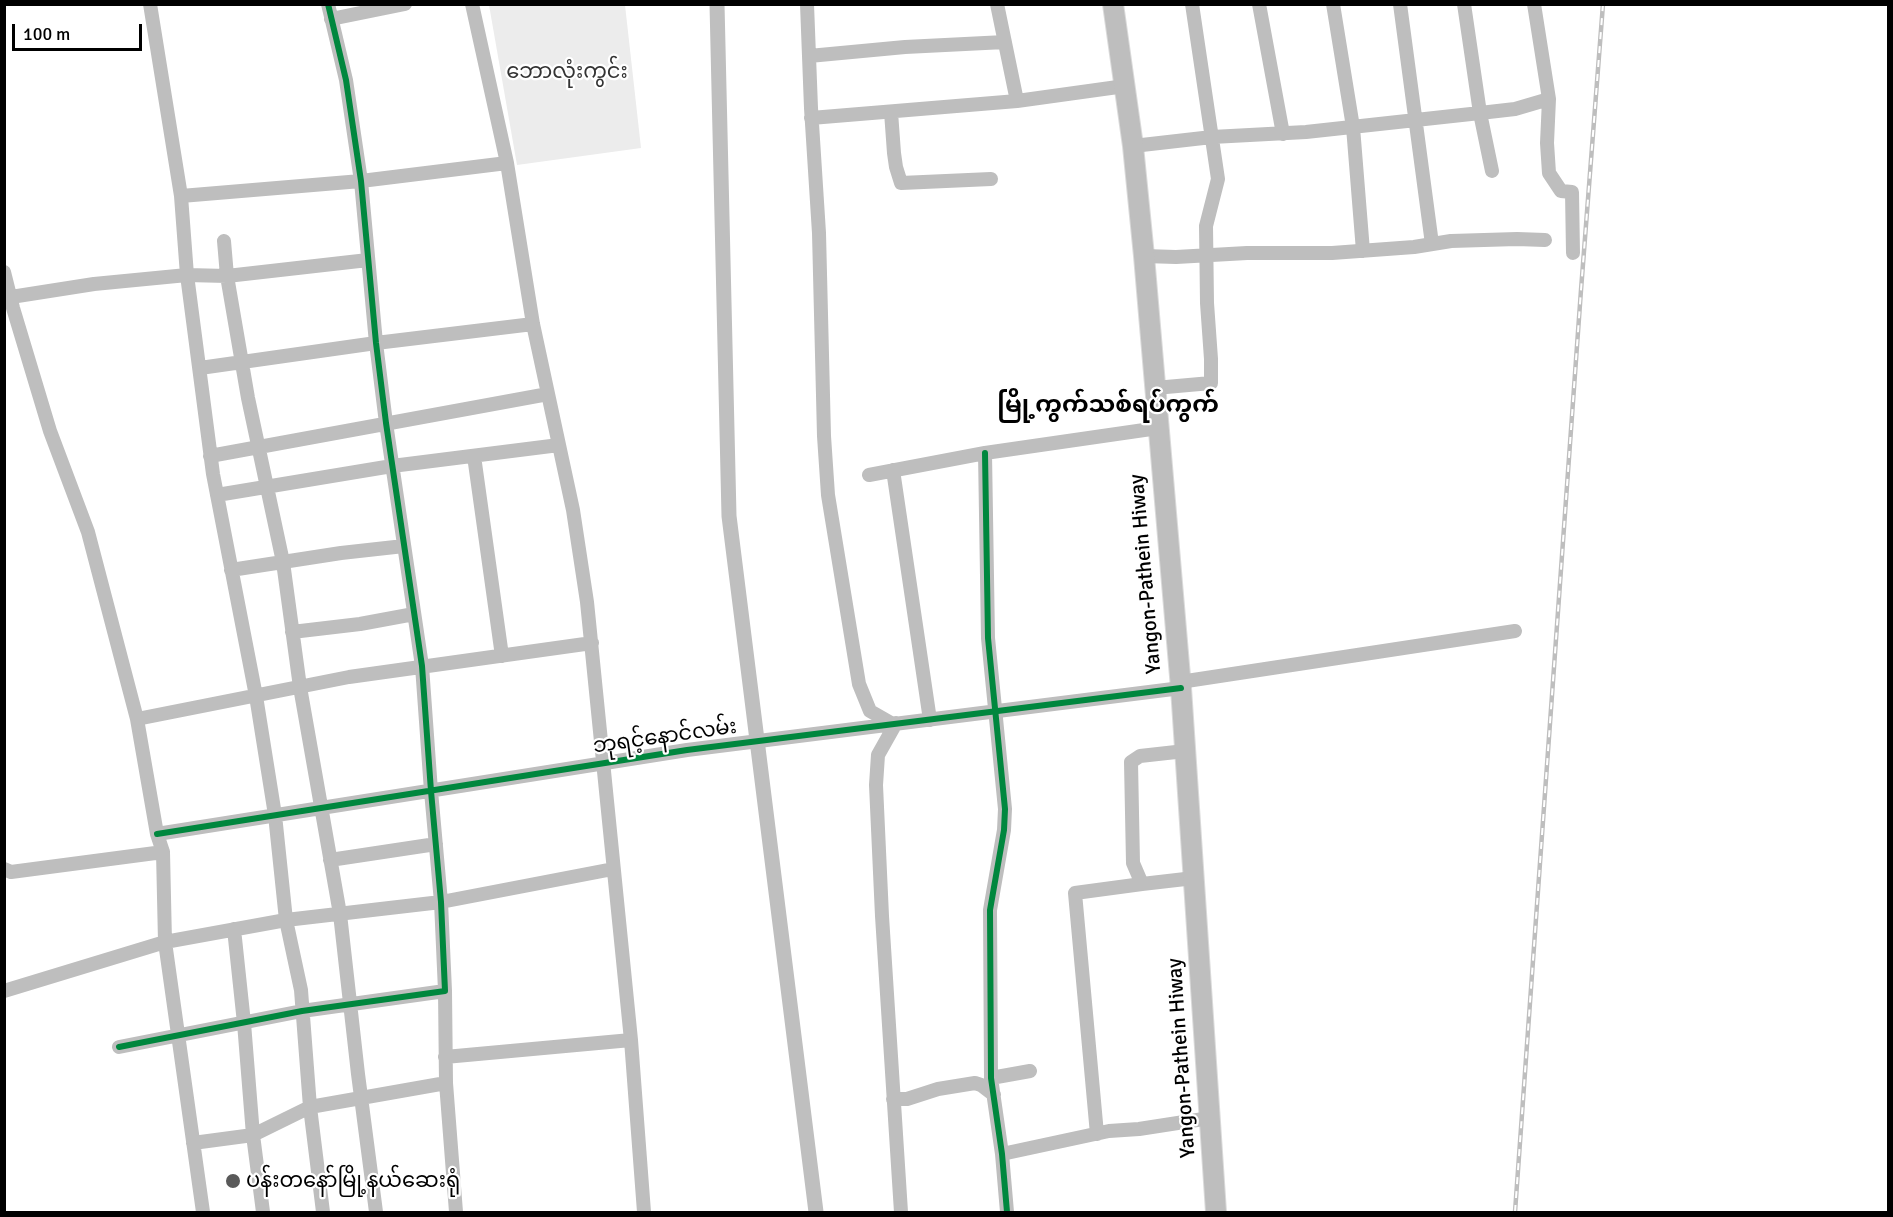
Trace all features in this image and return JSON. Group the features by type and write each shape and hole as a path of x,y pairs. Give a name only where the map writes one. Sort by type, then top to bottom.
{"highway":[{"name":"Yangon-Pathein Hiway","path":"1113,4 1133,146 1144,256 1185,751 1216,1212"}],"street":[{"path":"150,4 182,196 187,275 210,456 256,696 275,815 286,920 301,990 310,1107 323,1212"},
{"path":"328,4 346,80 361,181 386,423 422,666 441,902 446,1083 456,1212"},
{"path":"332,19 405,4"},
{"path":"472,4 507,163 533,324 573,510 592,642 631,1040 644,1212"},
{"path":"807,4 819,232 824,436 828,495 858,684 870,711 892,723 878,755 876,785 901,1212"},
{"path":"997,4 1017,101"},
{"path":"1155,388 1211,383 1206,226 1218,179 1192,4"},
{"path":"1259,4 1283,134"},
{"path":"1333,4 1353,127 1363,251"},
{"path":"1400,4 1432,244"},
{"path":"1464,4 1480,113 1492,171"},
{"path":"1534,4 1549,99 1547,143 1549,173 1561,191 1572,192 1573,253"},
{"path":"809,56 905,47 1005,42"},
{"path":"812,118 1017,101 1125,86"},
{"path":"1133,146 1212,137 1283,134 1480,113 1515,109 1549,99"},
{"path":"891,112 894,160 901,183 991,179"},
{"path":"182,196 361,181 507,163"},
{"path":"1144,256 1332,253 1451,241 1545,240"},
{"path":"224,241 227,276 242,362 283,562 300,687 340,914 376,1212"},
{"path":"11,297 94,284 187,275 227,276 368,260"},
{"path":"4,272 14,314 51,431 88,532 137,719 157,834 163,852 165,942 203,1212"},
{"path":"200,368 533,324"},
{"path":"210,456 548,394"},
{"path":"869,475 985,453 1158,428"},
{"path":"217,495 392,466 559,445"},
{"path":"985,453 988,638 1005,809 1004,830 990,910 991,1078 1002,1154 1007,1212"},
{"path":"474,456 502,656"},
{"path":"893,470 930,720"},
{"path":"231,570 404,546"},
{"path":"292,632 360,624 414,614"},
{"name":"ဘုရင့်နောင်လမ်း","path":"157,834 687,750 996,712 1515,631"},
{"path":"137,719 422,666 592,642"},
{"path":"1142,884 1133,862 1131,762 1140,756 1185,751"},
{"path":"330,860 436,844"},
{"path":"4,869 11,872 163,852"},
{"path":"4,991 165,942 286,920 441,902 613,869"},
{"path":"1097,1134 1075,893 1194,878"},
{"path":"234,929 253,1135 263,1212"},
{"path":"119,1047 302,1011 444,991"},
{"path":"445,1057 631,1040"},
{"path":"991,1078 1030,1071"},
{"path":"193,1143 253,1135 310,1107 446,1083"},
{"path":"893,1099 907,1099 938,1089 975,1083 994,1095"},
{"path":"1002,1154 1097,1134 1210,1118"}],"green space":[{"name":"ဘောလုံးကွင်း","path":"489,5 625,5 641,148 517,165"}],"waterway":[{"path":"717,4 729,516 816,1212"}],"railway":[{"path":"1515,1212 1603,4"}],"cycle path":[{"path":"119,1047 302,1011 445,991 441,902 422,666 386,423 361,181 346,80 328,4"},
{"path":"985,453 988,638 1005,809 1004,830 990,910 991,1078 1002,1154 1007,1212"},
{"path":"157,834 687,750 1181,688"}],"place":[{"name":"ပန်းတနော်မြို့နယ်ဆေးရုံ","path":"233,1181"}],"district":[{"name":"မြို့ကွက်သစ်ရပ်ကွက်","path":"1108,406"}]}
